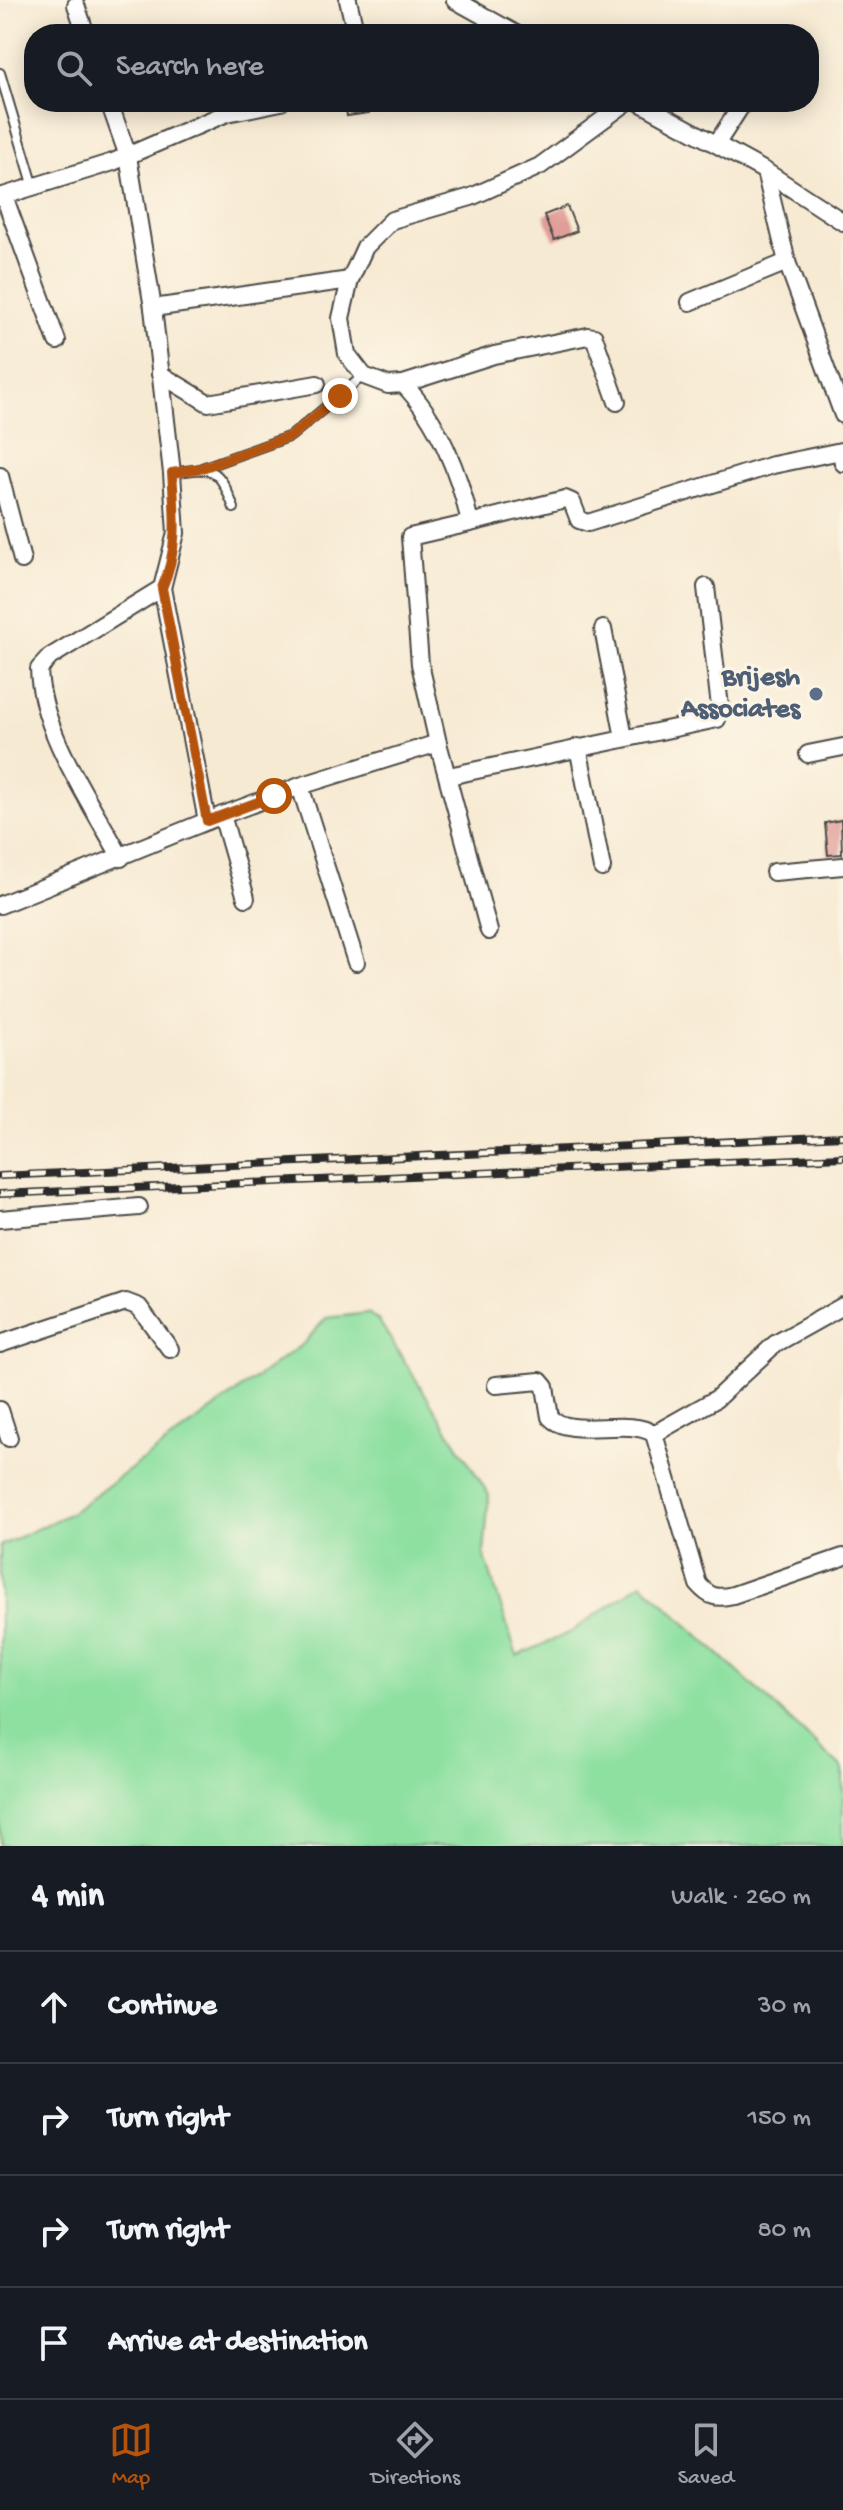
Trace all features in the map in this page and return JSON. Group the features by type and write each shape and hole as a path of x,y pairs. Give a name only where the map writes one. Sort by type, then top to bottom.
{"street":[{"path":"348,0 354,24"},
{"path":"455,0 498,24"},
{"path":"76,5 83,24"},
{"path":"113,112 128,156 153,308 172,473 176,533 169,571 162,588 215,818 246,898"},
{"path":"57,341 2,197 128,156 232,112"},
{"path":"613,112 540,166 471,197 392,220 365,247 350,280 341,318 347,354 364,376 388,385 403,384 494,355 594,337 617,402"},
{"path":"658,112 765,171 842,220"},
{"path":"717,143 737,112"},
{"path":"765,171 787,262 843,415"},
{"path":"690,302 720,287 787,262"},
{"path":"153,308 350,280"},
{"path":"160,374 208,403 317,384"},
{"path":"403,384 417,397 440,437 466,503 470,523"},
{"path":"489,931 420,664 410,537 565,499 572,502 579,520 588,523 773,465 842,454"},
{"path":"0,476 22,560"},
{"path":"449,776 717,719 720,707 706,587"},
{"path":"121,858 48,721 40,696 39,669 50,657 162,588"},
{"path":"603,629 624,738"},
{"path":"0,905 300,786 438,743"},
{"path":"578,747 602,868"},
{"path":"808,754 843,747"},
{"path":"300,786 356,962"},
{"path":"774,872 843,866"},
{"path":"0,1219 139,1207"},
{"path":"0,1344 126,1302 139,1307 170,1349"},
{"path":"654,1434 716,1399 775,1344 843,1306"},
{"path":"496,1385 540,1381 545,1387 550,1417 566,1426 628,1427 646,1429 654,1434 698,1584 706,1594 719,1598 733,1595 843,1557"},
{"path":"0,1410 9,1438"}],"lane":[{"path":"0,73 34,187"},
{"path":"172,473 202,468 291,436 364,376"},
{"path":"202,468 221,477 234,508"}],"green space":[{"path":"368,1313 379,1321 489,1495 484,1554 517,1656 571,1632 642,1583 843,1769 843,1846 0,1846 0,1546 69,1514 304,1343 326,1318"}],"building":[{"path":"346,112 369,113 347,116"},
{"path":"567,206 577,231 554,240 544,215"},
{"path":"841,820 842,854 828,855 825,823"}],"railway":[{"path":"0,1176 843,1136"},
{"path":"0,1194 843,1157"}],"place":[{"name":"Brijesh Associates","path":"816,694"}],"route":[{"path":"274,796 207,821 162,588 169,571 176,533 172,473 202,468 291,436 340,396"}]}
